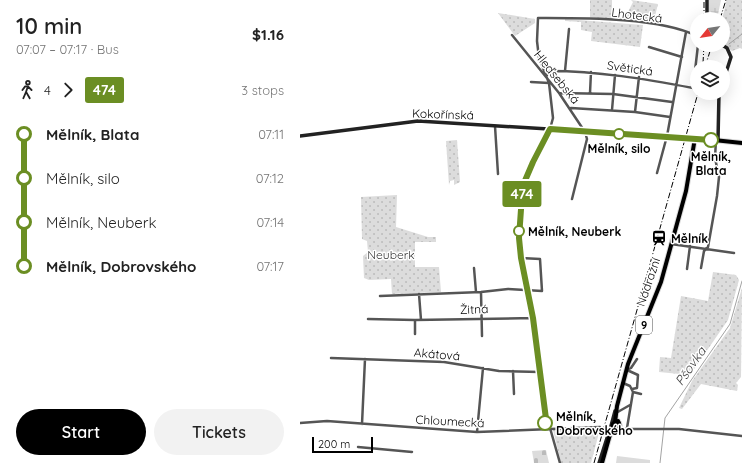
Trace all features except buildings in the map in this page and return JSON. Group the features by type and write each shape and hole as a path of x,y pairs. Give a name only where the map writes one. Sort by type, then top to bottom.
{"main road":[{"path":"706,12 707,0"},
{"path":"718,140 719,100"},
{"name":"Kokořínská","path":"300,136 418,121 742,142"},
{"name":"Nádražní","path":"616,426 617,406 623,383 661,282 686,191 695,138"},
{"name":"Nádražní","path":"616,426 617,406"},
{"path":"601,462 609,439 616,426"},
{"path":"601,462 616,426"}],"street":[{"name":"Lhotecká","path":"547,77 539,58 537,41 538,18 584,18 655,25 690,33"},
{"path":"565,71 570,29"},
{"path":"657,173 667,136 686,32"},
{"name":"Hleďsebská","path":"512,35 531,60 547,77 570,108 585,132"},
{"path":"649,47 682,57"},
{"name":"Světická","path":"547,77 547,73 549,71 591,72 639,77 692,88 697,52"},
{"path":"590,93 591,72"},
{"path":"612,110 615,74"},
{"path":"547,77 553,106 550,129 524,183 519,238 521,258 533,318 546,419 560,463"},
{"path":"635,112 639,77"},
{"path":"531,82 549,83"},
{"path":"559,93 613,94 672,102"},
{"path":"570,108 635,112 670,117"},
{"path":"495,126 498,174"},
{"path":"572,199 587,139 585,132"},
{"path":"701,268 704,251 708,247 718,196 719,177 715,158 718,140"},
{"path":"671,244 734,253"},
{"path":"687,269 690,246"},
{"path":"380,296 481,292 508,289 542,291 540,260 538,258 521,258"},
{"path":"474,268 476,292"},
{"path":"481,292 482,336"},
{"path":"419,294 421,320"},
{"name":"Žitná","path":"368,318 421,320 533,318"},
{"path":"415,320 415,334"},
{"name":"Akátová","path":"331,358 444,362 483,368 540,372"},
{"path":"362,424 365,359"},
{"path":"627,370 632,368 637,359"},
{"path":"477,432 483,368"},
{"path":"627,370 638,375 637,388 632,389"},
{"path":"513,371 514,394"},
{"path":"623,383 632,389 633,392 627,428"},
{"path":"633,392 641,394"},
{"path":"616,414 630,405"},
{"path":"544,429 546,419"},
{"name":"Chloumecká","path":"300,423 328,422 477,432 600,427"},
{"path":"616,426 742,436"},
{"path":"358,447 412,452"}],"green space":[{"path":"590,0 612,0 612,19 590,17"},
{"path":"631,0 658,4 653,24 624,20 633,2"},
{"path":"709,0 721,0 718,12 709,12"},
{"path":"727,0 742,0 742,49 740,48 732,51 730,49 730,12 724,12"},
{"path":"498,13 535,19 535,23 515,36"},
{"path":"565,19 643,25 640,47 591,41 592,32 581,30 581,22 565,21"},
{"path":"457,140 460,182 454,185 454,180 450,181 449,185 446,141"},
{"name":"Neuberk","path":"397,195 396,227 428,237 436,237 436,242 415,242 415,267 439,267 441,292 392,294 391,279 369,280 364,278 363,256 368,252 367,241 362,239 361,197"},
{"path":"713,272 736,275 739,280 728,320 690,375 659,372 660,357 671,358 681,296 708,301"},
{"path":"742,288 741,377 736,383 738,385 737,391 701,384 682,409 679,408 692,381 730,328"},
{"path":"600,429 591,463 561,463 553,430"},
{"path":"546,450 549,463 534,463 532,451"},
{"path":"617,456 650,460 650,463 616,463"}],"waterway":[{"path":"730,43 742,34"},
{"name":"Pšovka","path":"660,463 665,418 730,324 742,281"}],"railway":[{"path":"704,0 704,12"},
{"path":"722,12 726,0"},
{"path":"703,60 704,52"},
{"path":"707,60 710,52"},
{"path":"594,463 696,100"}],"bus line":[{"name":"474","path":"545,423 546,417 533,318 521,258 519,238 524,183 550,129 711,140"}],"place":[{"name":"Mělník, silo","path":"619,134"},
{"name":"Mělník, Blata","path":"711,140"},
{"name":"Mělník, Neuberk","path":"519,231"},
{"name":"Mělník","path":"659,238"},
{"name":"Mělník, Dobrovského","path":"545,423"}]}
